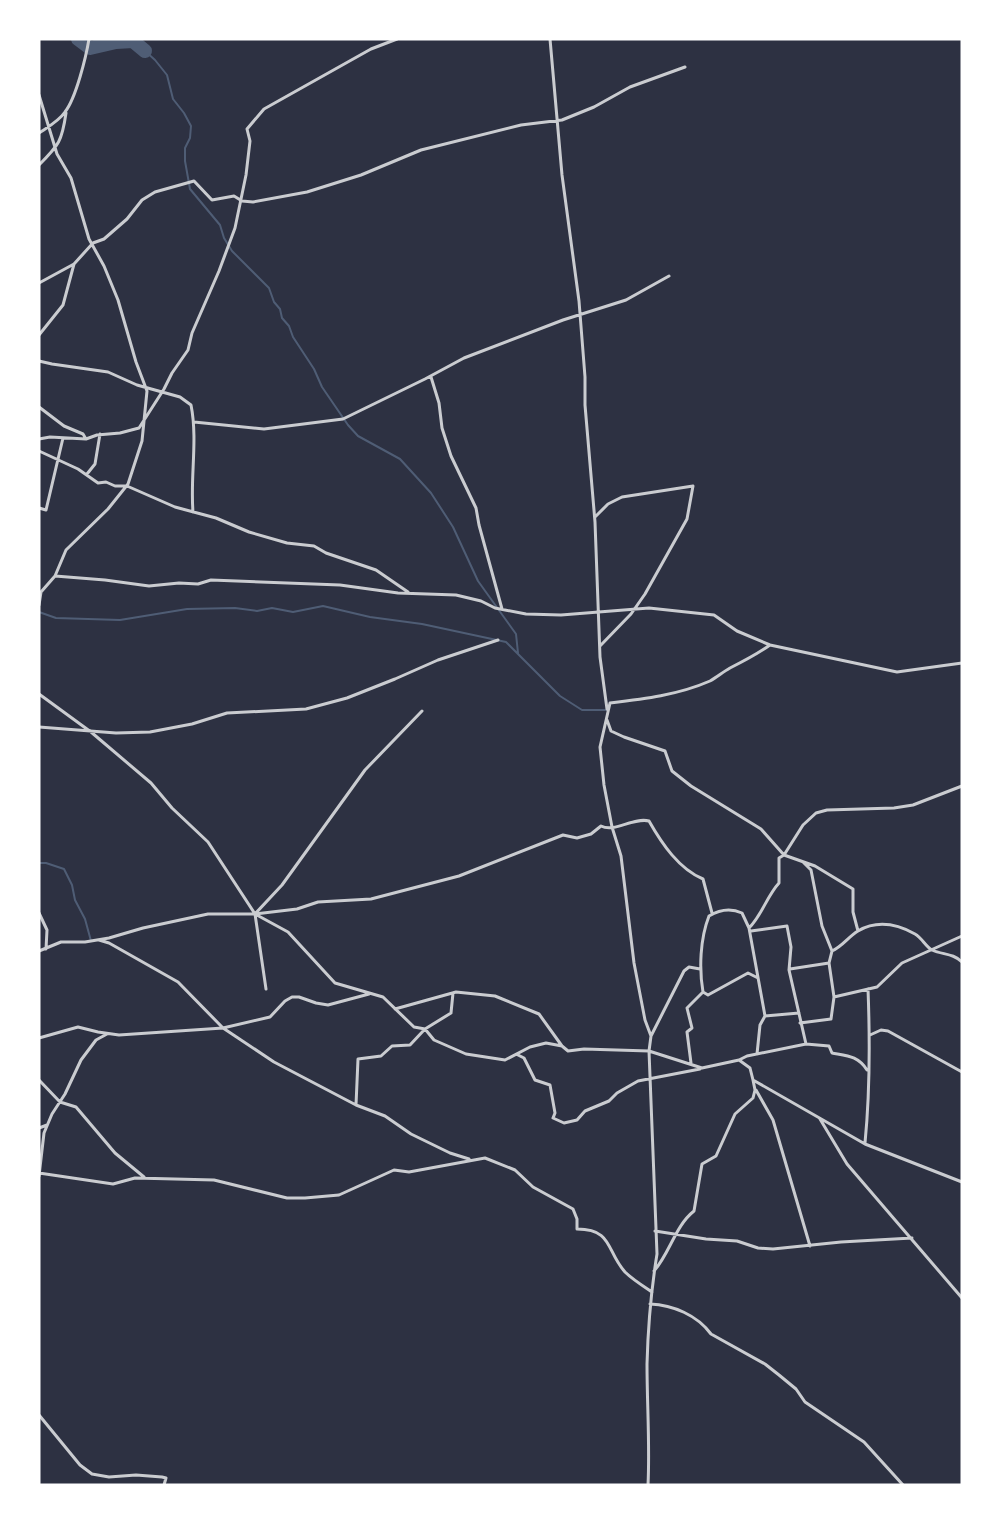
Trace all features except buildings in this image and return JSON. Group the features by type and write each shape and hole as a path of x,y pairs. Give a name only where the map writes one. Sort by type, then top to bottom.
{"street":[{"path":"39,165 55,149 62,136 66,111 84,63 89,39"},
{"path":"39,440 50,437 86,439 100,434 120,433 140,428 172,373 188,351 192,333 235,228 242,201 250,141 247,129 264,109 371,49 397,39"},
{"path":"550,39 562,175 580,315 595,517 600,646 608,710"},
{"path":"39,283 74,264 92,244 104,239 127,219 142,200 154,192 171,186 194,181 212,200 234,196 242,201 253,202 307,192 361,175 421,150 521,125 557,121 594,107 630,87 685,67"},
{"path":"39,95 55,149 71,178 92,244 105,266 118,300 147,391 142,441 127,486 108,510 66,550 55,576 41,592 39,605"},
{"path":"39,133 66,111"},
{"path":"39,335 63,305 74,264"},
{"path":"194,422 264,429 343,419 431,377 464,358 626,300 669,276"},
{"path":"39,361 108,372 145,387 180,397 191,405 194,422 191,490 193,512"},
{"path":"431,377 439,403 442,428 451,456 476,508 502,609"},
{"path":"39,407 64,426 83,434 86,439"},
{"path":"87,474 95,464 100,434"},
{"path":"39,508 46,510 63,438"},
{"path":"39,451 87,474 98,483 127,486 175,507 216,518 249,532 287,543 314,546 326,553 376,570 409,593"},
{"path":"595,517 608,504 622,497 693,486 687,519 645,594 635,609 600,646"},
{"path":"55,576 105,579 149,586 198,584 211,580 340,585 409,593 456,595 502,609 538,614 561,615 649,608 714,615 737,631 770,645 897,672 962,663"},
{"path":"39,728 91,732 150,732 192,724 227,713 306,709 347,698 438,660 498,640"},
{"path":"651,1036 645,1020 634,963 621,856 612,827 604,785 600,747 610,703 650,699 711,680 728,669 748,661 770,645"},
{"path":"39,694 91,732 151,783 172,808 208,842 255,914 266,989"},
{"path":"255,914 282,885 365,770 422,711"},
{"path":"606,717 611,730 624,737 665,751 672,771 691,786 761,829 784,855 800,860 841,880 853,889 853,912 858,931"},
{"path":"750,930 771,892 779,883 779,858 784,855 803,825 816,813 827,810 894,808 913,805 962,786"},
{"path":"39,951 61,942 97,940 208,914 255,914 297,909 318,902 371,899 462,875 563,835 578,838 591,834 599,826 606,828 646,820 685,869 703,879 712,914"},
{"path":"800,860 811,870 822,926 832,951 829,963 834,997 831,1020 800,1023"},
{"path":"703,992 700,969 705,926 709,916 732,910 740,912 750,930 765,1016 760,1025 757,1054"},
{"path":"39,913 47,930 46,949"},
{"path":"255,914 290,933 335,983 386,999 414,1027 425,1029 434,1040 466,1054 505,1060 530,1047 546,1043 562,1046"},
{"path":"832,951 842,946 858,931 879,924 895,924 919,937 931,950 952,954 962,962"},
{"path":"750,930 787,926 791,947 789,970 806,1044"},
{"path":"834,997 877,987 902,963 962,936"},
{"path":"97,940 109,943 178,982 223,1028 274,1062 356,1105 385,1116 411,1134 450,1153 472,1160"},
{"path":"789,970 829,963"},
{"path":"648,1485 650,1425 647,1365 650,1304 657,1256 649,1051 651,1036 684,971 689,967 700,969"},
{"path":"703,992 708,995 748,973 758,978"},
{"path":"865,1144 870,1035 868,989"},
{"path":"691,1063 687,1032 692,1028 687,1008 703,992"},
{"path":"395,1009 453,993 495,996 531,1009 542,1017 568,1051 584,1049 649,1051 702,1068"},
{"path":"356,1105 358,1059 381,1056 392,1046 411,1045 425,1029 451,1013 453,993"},
{"path":"39,1038 78,1027 108,1034 223,1028 270,1017 292,997 328,1005 371,994"},
{"path":"765,1016 799,1013"},
{"path":"870,1035 881,1030 888,1031 962,1072"},
{"path":"108,1034 96,1040 81,1060 56,1106 44,1133 39,1174 112,1184 135,1178 214,1180 287,1198 305,1198 339,1195 394,1170 409,1172 485,1158 515,1170 525,1181 542,1193 573,1209 577,1219 577,1228 589,1229 603,1235 625,1271 652,1292"},
{"path":"518,1055 524,1058 535,1080 550,1085 555,1113 553,1118 559,1122 577,1120 585,1111 609,1101 629,1085 651,1078 806,1044 831,1046 832,1053 855,1057 862,1062 868,1072"},
{"path":"739,1060 750,1068 755,1090 773,1120 810,1246"},
{"path":"39,1080 60,1102 76,1107 115,1153 146,1178"},
{"path":"753,1080 865,1144 962,1182"},
{"path":"653,1272 664,1259 685,1218 694,1211 702,1164 716,1156 735,1114 752,1100 755,1090"},
{"path":"820,1119 847,1164 962,1298"},
{"path":"39,1128 47,1125"},
{"path":"656,1230 706,1239 738,1241 761,1249 912,1238"},
{"path":"650,1304 662,1305 693,1317 711,1334 765,1364 796,1389 805,1402 864,1442 903,1485"},
{"path":"39,1415 80,1466 92,1474 109,1477 136,1475 162,1477 166,1478 164,1485"}],"waterway":[{"path":"78,39 90,48 133,41 145,51"},
{"path":"145,51 167,75 173,99 191,126 190,138 185,148 190,189 220,225 224,238 232,251 269,288 282,318 314,369 322,387 348,425 358,436 400,459 431,493 453,527 478,581 516,634 518,653"},
{"path":"39,612 56,618 120,620 187,609 235,608 257,611 272,608 293,612 323,606 506,642 560,696 582,710 607,710"},
{"path":"39,863 64,869 72,885 75,900 85,919 91,941"}]}
